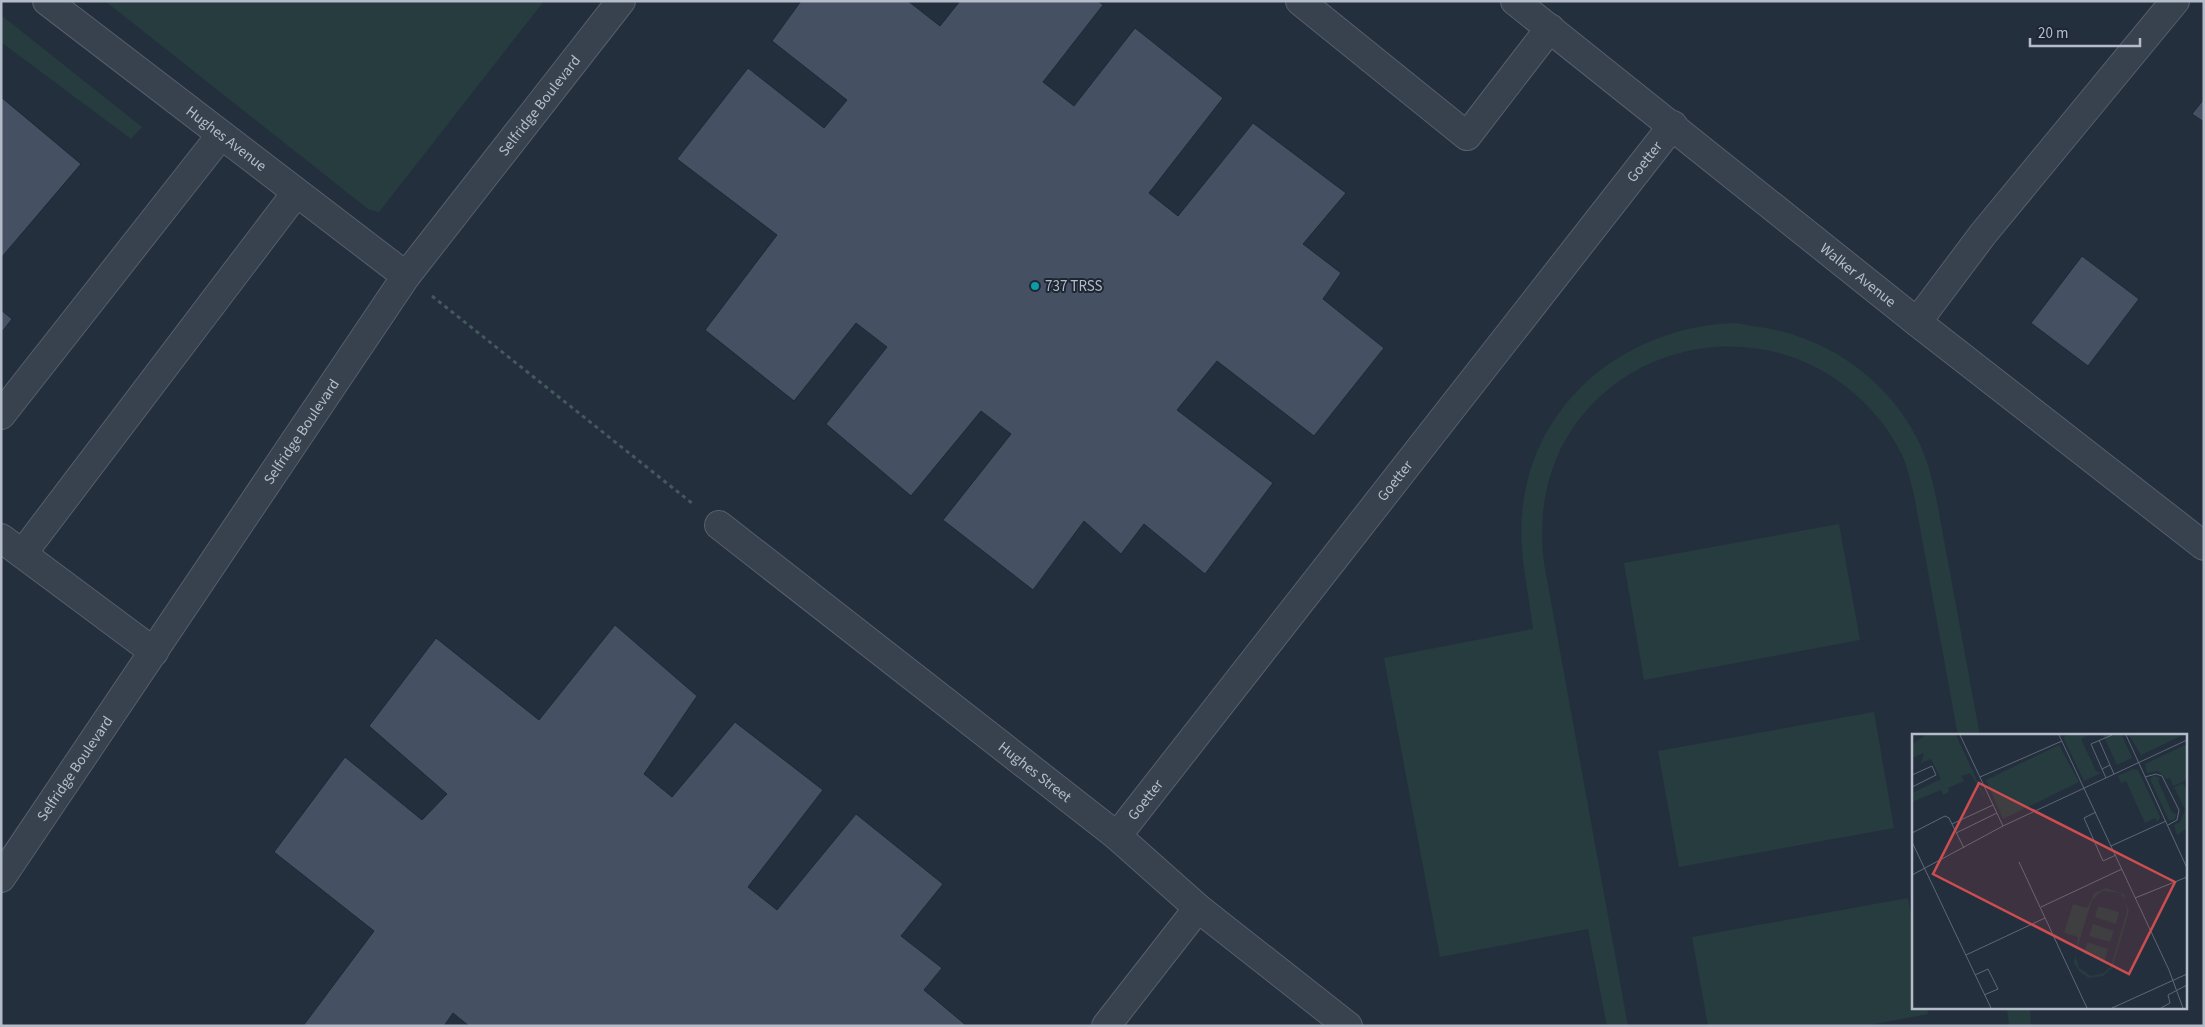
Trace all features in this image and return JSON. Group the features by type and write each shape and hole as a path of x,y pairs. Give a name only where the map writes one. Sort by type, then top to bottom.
{"street":[{"name":"Hughes Avenue","path":"47,1 406,276"},
{"name":"Selfridge Boulevard","path":"1,878 154,652 287,450 406,276 621,1"},
{"path":"1300,1 1467,136 1550,28"},
{"name":"Walker Avenue","path":"1515,1 1673,125 1917,322 2204,546"},
{"path":"1917,322 1983,234 2174,1"},
{"name":"Goetter","path":"1117,836 1673,125"},
{"path":"1,415 221,135"},
{"path":"23,554 296,193"},
{"name":"Hughes Street","path":"719,524 1117,836 1198,908 1348,1026"},
{"path":"1,538 154,652"},
{"path":"1106,1026 1198,908"}],"path":[{"path":"406,276 494,343 719,524"}],"green space":[{"path":"105,1 544,1 379,212 368,209"},
{"path":"1,15 142,127 131,139 1,42"},
{"path":"1736,323 1792,334 1819,345 1855,366 1872,380 1887,395 1912,428 1931,474 1980,734 1958,734 1914,495 1904,460 1884,425 1854,393 1819,369 1782,354 1743,347 1704,348 1666,357 1631,373 1600,396 1574,426 1555,462 1547,487 1542,537 1544,563 1628,1026 1607,1026 1588,929 1440,957 1384,658 1533,629 1522,552 1523,505 1532,466 1547,431 1569,401 1595,375 1626,353 1660,338 1697,327"},
{"path":"1839,524 1860,640 1644,680 1624,563"},
{"path":"1874,712 1894,828 1679,867 1658,751"},
{"path":"1908,898 1912,921 1912,1010 1927,1010 1928,1014 1864,1026 1708,1026 1692,937"},
{"path":"2007,1010 2030,1010 2031,1026 2009,1026"}],"building":[{"name":"737 TRSS","path":"801,1 908,1 940,26 960,1 1098,1 1103,5 1043,82 1074,106 1135,28 1223,98 1149,193 1178,216 1253,123 1346,193 1303,244 1341,273 1323,299 1384,348 1314,436 1217,361 1177,410 1273,483 1205,574 1144,524 1121,554 1084,521 1033,590 943,520 1011,434 981,411 911,496 826,424 887,347 856,323 794,401 705,330 777,235 677,159 748,68 824,128 847,100 772,41"},
{"path":"1,97 81,164 1,258"},
{"path":"2204,99 2204,122 2192,114"},
{"path":"2082,256 2139,299 2088,366 2031,323"},
{"path":"1,310 12,319 1,333"},
{"path":"615,625 697,696 644,774 672,797 735,722 823,790 748,887 777,910 856,814 943,884 901,936 942,968 924,990 967,1026 469,1026 453,1013 444,1026 303,1026 374,931 274,852 345,757 422,820 447,794 369,726 436,638 539,720"}],"place":[{"name":"737 TRSS","path":"1035,286"}]}
